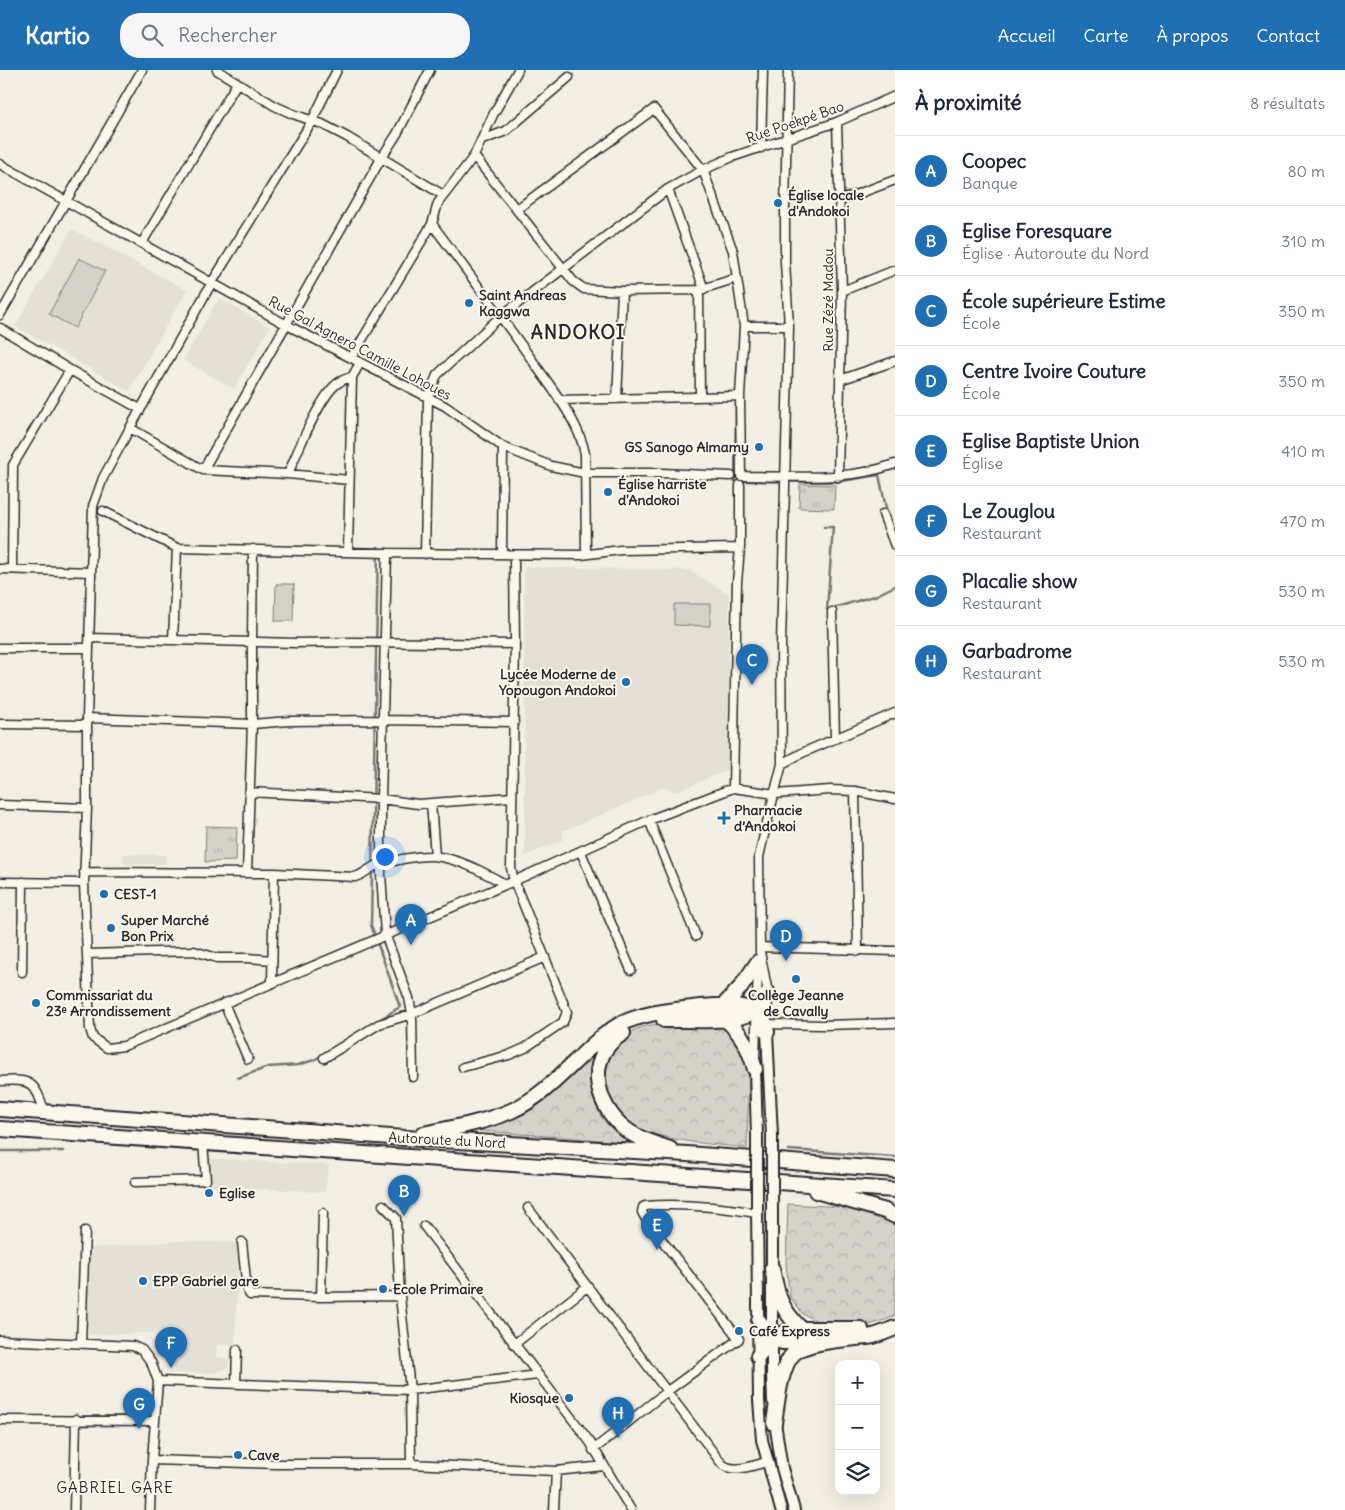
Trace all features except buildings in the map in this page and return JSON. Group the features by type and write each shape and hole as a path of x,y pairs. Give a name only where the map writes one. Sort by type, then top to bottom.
{"highway":[{"path":"724,1005 741,987 759,954"},
{"path":"687,1154 636,1136 623,1128 607,1110 598,1086 600,1062 604,1051 610,1042 631,1028 662,1021 725,1019 756,1011 768,993"},
{"path":"405,1138 482,1121 511,1111 552,1083 610,1031 633,1019 650,1014 724,1005 739,1005 756,1011 767,1028"},
{"path":"725,1019 742,1035 749,1048 755,1069"},
{"name":"Autoroute du Nord","path":"0,1108 405,1138 687,1154 895,1170"},
{"name":"Autoroute du Nord","path":"0,1129 895,1190"},
{"path":"0,1138 32,1132"},
{"path":"791,1183 885,1211 895,1216"},
{"path":"772,1268 781,1304 786,1313 801,1329"},
{"path":"758,1356 772,1339 780,1334 801,1329 869,1329 895,1320"},
{"path":"759,1321 772,1339 788,1342 830,1341 874,1336 895,1328"},
{"path":"774,1423 781,1382 787,1364 794,1353 804,1348 830,1341"}],"main road":[{"path":"767,1028 772,1136 774,1423 782,1468 794,1510"},
{"path":"755,1069 759,1400 762,1440 780,1510"}],"street":[{"path":"0,315 142,70"},
{"path":"217,70 275,106 339,132 443,195"},
{"path":"337,70 312,121 211,284 140,409 103,478 93,506 84,872 90,1030 93,1038 107,1048 124,1046 514,881 649,820 734,788 775,794 830,790 855,791 895,798"},
{"path":"202,470 397,134 430,70"},
{"path":"351,358 432,224 438,203 474,156 493,115 518,70"},
{"path":"761,148 763,70"},
{"path":"755,1069 760,857 782,764 781,645 789,326 785,263 788,70"},
{"path":"482,140 506,131 569,77"},
{"path":"142,244 237,82"},
{"name":"Rue Poekpé Bao","path":"428,398 432,384 437,376 501,316 668,189 732,157 837,122 895,96"},
{"path":"517,209 654,109 703,170 733,251 744,326 740,396 740,548 737,582 734,788"},
{"name":"Rue Zézé Madou","path":"837,122 842,291 838,477"},
{"path":"474,156 563,269 573,281 584,288 622,291 702,289 737,278"},
{"name":"Rue Gal Agnero Camille Lohoues","path":"0,164 211,284 458,414 503,447 551,466 585,473 662,473 731,476"},
{"path":"839,201 895,180"},
{"path":"668,189 702,289 700,396"},
{"path":"432,224 501,316 559,400 582,441 585,473 586,554"},
{"path":"842,291 895,270"},
{"path":"616,399 622,291"},
{"path":"744,326 789,326"},
{"path":"0,328 140,409"},
{"path":"840,380 895,361"},
{"path":"348,551 352,377 360,363"},
{"path":"12,569 13,466 70,370"},
{"path":"288,474 307,430 331,389 338,383 352,377"},
{"path":"559,400 740,396"},
{"path":"425,554 428,398"},
{"path":"130,428 202,470 288,474 349,480"},
{"path":"502,554 503,447"},
{"path":"741,480 785,476 838,477 879,470 895,464"},
{"path":"103,511 177,548 425,554 581,555 665,548 740,548"},
{"path":"884,514 895,546"},
{"path":"173,640 177,548"},
{"path":"247,873 252,724 253,549"},
{"path":"387,553 381,865 385,934 409,998 412,1014 413,1076"},
{"path":"463,1067 520,1050 563,1022 566,1016 566,1008 514,881 511,868 514,722 514,562"},
{"path":"0,569 91,572"},
{"path":"832,612 835,739"},
{"path":"90,638 252,642 514,644"},
{"path":"0,648 89,648"},
{"path":"782,764 802,753 895,713"},
{"path":"0,724 87,721 252,724 289,721 383,720 514,722"},
{"path":"855,791 858,951"},
{"path":"249,792 381,799 418,804 512,798"},
{"path":"431,803 435,856"},
{"path":"0,805 87,808"},
{"path":"649,820 696,936"},
{"path":"581,852 630,970"},
{"path":"84,872 274,873 355,877 375,866 418,856 435,856 460,862 505,884"},
{"path":"272,983 274,873"},
{"path":"0,882 84,883"},
{"path":"22,972 23,882"},
{"path":"87,954 194,951 217,958 272,960"},
{"path":"759,954 895,951"},
{"path":"759,954 768,993 767,1028 895,1023"},
{"path":"324,1058 379,1024 412,1014 545,957"},
{"path":"224,1003 248,1059"},
{"path":"0,1081 21,1080 28,1082 36,1088 45,1112"},
{"path":"135,1182 206,1180 203,1143"},
{"path":"383,1205 396,1218 400,1296 410,1390 411,1464"},
{"path":"593,1450 666,1392 739,1339 647,1221 642,1212 643,1207 663,1205 723,1207 757,1211"},
{"path":"528,1208 722,1464 727,1468 734,1469 767,1462"},
{"path":"321,1297 323,1213"},
{"path":"424,1226 590,1442 593,1450 631,1510"},
{"path":"80,1344 85,1231"},
{"path":"242,1242 248,1293 250,1295 321,1297 400,1296"},
{"path":"513,1343 588,1286"},
{"path":"0,1340 133,1346 142,1350 151,1362 158,1380 150,1510"},
{"path":"236,1383 237,1350"},
{"path":"158,1380 410,1390 538,1375"},
{"path":"74,1510 76,1419"},
{"path":"0,1420 155,1421"},
{"path":"152,1460 276,1464 411,1464 556,1471 604,1466"},
{"path":"554,1510 556,1471"}],"shaded area":[{"path":"72,229 187,290 129,391 15,326"},
{"path":"219,298 270,327 234,389 183,360"},
{"name":"Lycée Moderne de Yopougon Andokoi","path":"524,567 689,570 729,594 728,770 675,792 665,787 563,831 562,840 525,856"},
{"path":"124,854 166,855 166,864 124,864"},
{"path":"200,1158 329,1165 325,1192 203,1186"},
{"path":"179,1241 239,1242 235,1347 217,1344 216,1357 230,1359 229,1367 214,1373 174,1373 174,1361 156,1357 151,1342 175,1335 172,1332 88,1335 88,1248"}],"green space":[{"path":"79,258 105,271 75,328 49,314"},
{"path":"800,484 835,485 834,509 799,508"},
{"path":"276,584 294,584 293,621 275,621"},
{"path":"674,604 710,604 710,626 674,625"},
{"path":"206,826 237,827 236,861 205,862"},
{"path":"682,1023 726,1025 738,1037 749,1069 747,1148 690,1142 647,1132 629,1123 610,1099 605,1084 605,1070 610,1056 620,1042 631,1032 642,1027"},
{"path":"592,1055 591,1082 597,1109 607,1124 637,1143 469,1130 547,1096"},
{"path":"788,1204 862,1208 895,1220 895,1315 869,1325 821,1323 803,1314 790,1297 786,1265"}],"waterway":[{"path":"736,405 735,481 836,482 879,475 888,517"},
{"path":"824,527 833,527 827,610 877,595 895,586"},
{"path":"238,1078 268,1067 298,1065 314,1060 400,1007 371,925 378,547"},
{"path":"789,1150 895,1157"},
{"path":"0,1151 63,1151"}],"place":[{"name":"Église locale d'Andokoi","path":"778,203"},
{"name":"Saint Andreas Kaggwa","path":"469,303"},
{"name":"GS Sanogo Almamy","path":"759,447"},
{"name":"Église harriste d'Andokoi","path":"608,492"},
{"name":"Lycée Moderne de Yopougon Andokoi","path":"626,682"},
{"name":"École supérieure Estime","path":"752,685"},
{"name":"Pharmacie d’Andokoi","path":"724,818"},
{"name":"CEST-1","path":"104,894"},
{"name":"Super Marché Bon Prix","path":"111,928"},
{"name":"Coopec","path":"411,945"},
{"name":"Centre Ivoire Couture","path":"786,961"},
{"name":"Collège Jeanne de Cavally","path":"796,979"},
{"name":"Commissariat du 23ᵉ Arrondissement","path":"36,1003"},
{"name":"Eglise","path":"209,1193"},
{"name":"Eglise Foresquare","path":"404,1216"},
{"name":"Eglise Baptiste Union","path":"657,1250"},
{"name":"EPP Gabriel gare","path":"143,1281"},
{"name":"Ecole Primaire","path":"383,1289"},
{"name":"Café Express","path":"739,1331"},
{"name":"Le Zouglou","path":"171,1368"},
{"name":"Kiosque","path":"569,1398"},
{"name":"Placalie show","path":"139,1429"},
{"name":"Garbadrome","path":"618,1438"},
{"name":"Cave","path":"238,1455"}],"district":[{"name":"ANDOKOI","path":"578,332"},
{"name":"GABRIEL GARE","path":"115,1488"}]}
